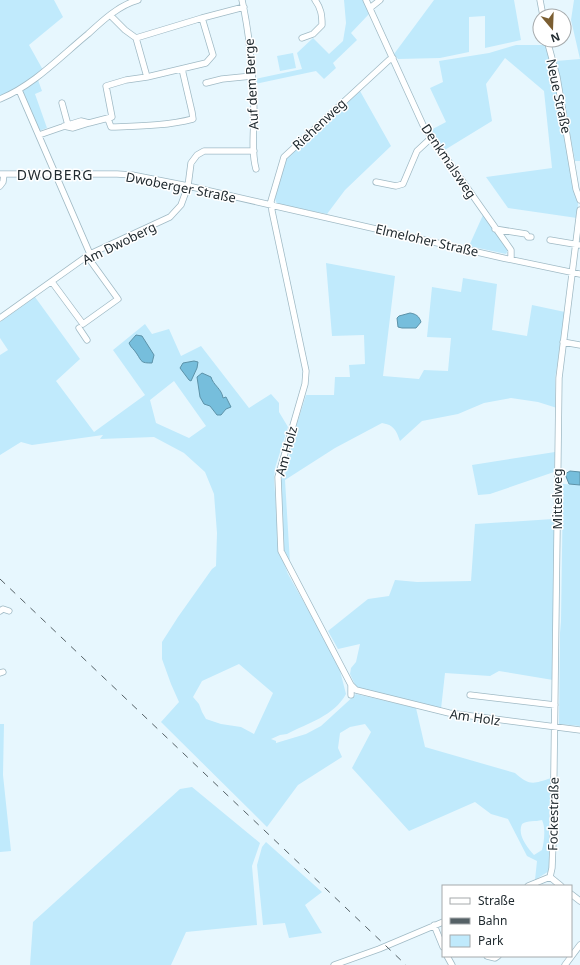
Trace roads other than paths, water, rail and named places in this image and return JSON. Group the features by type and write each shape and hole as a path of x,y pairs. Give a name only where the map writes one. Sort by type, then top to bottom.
{"street":[{"path":"0,99 19,90 50,67 110,15 122,7 138,0"},
{"name":"Auf dem Berge","path":"242,0 247,20 252,76 254,151 256,169"},
{"path":"302,38 313,34 322,25 322,15 319,5 315,0"},
{"name":"Denkmalsweg","path":"366,0 420,119 431,138 511,250 511,259"},
{"path":"370,8 380,0"},
{"path":"136,38 244,7"},
{"path":"110,15 125,30 136,38 147,77"},
{"path":"39,135 66,125 73,128 112,117 106,86 126,80 147,77 206,63 213,55 202,18"},
{"name":"Neue Straße","path":"549,48 557,76 576,189 580,200"},
{"name":"Riehenweg","path":"273,206 271,201 284,157 389,60 393,58"},
{"path":"108,119 111,127 158,125 193,119 182,69"},
{"path":"206,83 222,79 252,76"},
{"path":"19,90 88,255 118,299 80,327"},
{"path":"62,103 66,125"},
{"path":"376,182 396,186 403,184 418,151 431,138"},
{"name":"Am Dwoberg","path":"0,318 88,255 170,217 181,206 188,186 191,163 196,155 204,150 254,151"},
{"path":"0,186 3,182 2,174"},
{"name":"Dwoberger Straße","path":"2,174 132,175 188,186 273,206"},
{"name":"Elmeloher Straße","path":"273,206 580,274"},
{"name":"Am Holz","path":"273,206 306,371 305,384 278,477 281,550 351,685 356,690 449,713 580,730"},
{"path":"572,272 578,244 580,210"},
{"path":"495,229 526,234 531,237"},
{"path":"550,240 578,244"},
{"name":"Mittelweg","path":"555,727 559,378 572,272"},
{"path":"52,282 87,340"},
{"path":"563,342 580,346"},
{"path":"0,611 3,609 9,611"},
{"name":"Am Holz","path":"351,685 351,695"},
{"path":"470,695 555,705"},
{"name":"Fockestraße","path":"550,877 552,868 555,727"},
{"path":"530,885 550,877 560,885"},
{"path":"572,895 580,901"},
{"path":"334,965 379,949 442,922"},
{"path":"434,925 442,945"},
{"path":"572,955 580,945"},
{"path":"564,965 570,957"}],"railway":[{"path":"0,579 406,965"}],"district":[{"name":"DWOBERG","path":"55,174"}]}
